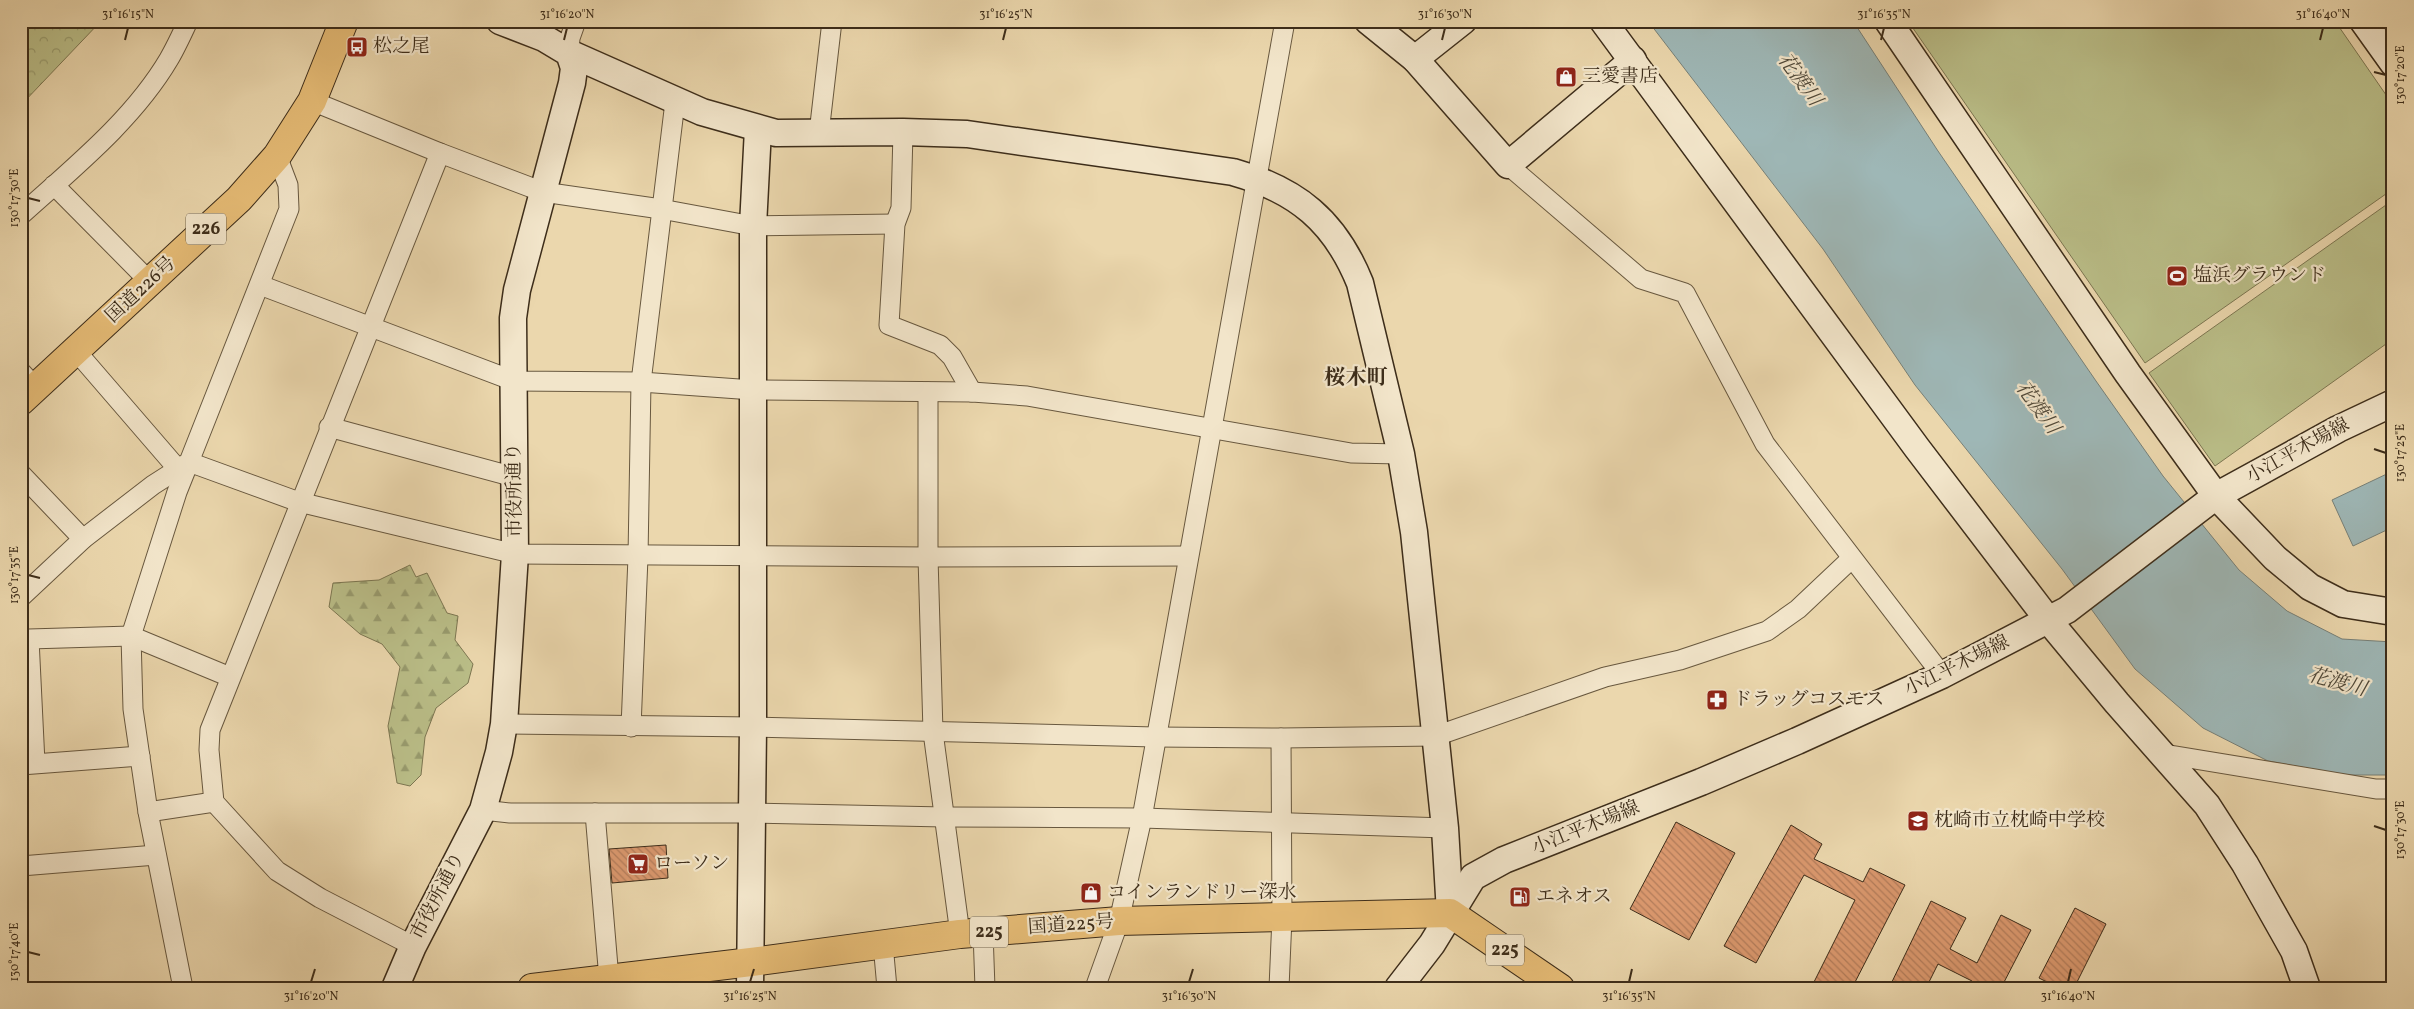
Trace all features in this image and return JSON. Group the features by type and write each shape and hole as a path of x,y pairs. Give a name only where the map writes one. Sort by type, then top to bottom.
{"highway":[{"name":"国道226号","path":"26,387 76,350 150,282 238,199 277,156 312,100 344,21"},
{"name":"国道225号","path":"532,988 604,982 751,975 883,944 971,933 1119,921 1450,913"},
{"name":"225","path":"1450,913 1560,988"}],"street":[{"path":"21,214 101,141 139,100 168,60 188,21"},
{"path":"500,21 544,38 569,53 675,102 758,129 776,133 903,132 967,134 1234,172 1285,191 1317,216 1350,258 1360,283 1401,454 1414,532 1436,736 1445,828 1450,913"},
{"path":"569,53 570,38 576,21"},
{"path":"819,133 832,21"},
{"path":"1095,988 1119,921 1142,818 1155,737 1285,21"},
{"path":"1368,21 1415,60 1508,165 1641,279 1685,293 1765,444 1851,559 1942,675"},
{"path":"1415,60 1463,21"},
{"path":"1602,21 1633,60 1918,448 2058,616 2117,703 2207,805 2245,864 2294,951 2307,988"},
{"path":"1888,21 2128,374 2207,503 2310,587 2342,604 2393,612"},
{"path":"2363,21 2393,63"},
{"name":"市役所通り","path":"394,988 413,946 483,810 497,759 504,724 515,554 513,318 517,290 572,83 574,68 569,53"},
{"path":"1508,165 1633,60"},
{"path":"312,100 440,153 543,192 661,209 753,226 895,224"},
{"path":"631,727 638,556 641,382 675,102"},
{"path":"751,975 754,727 753,226 758,129"},
{"path":"903,132 901,208 895,224 889,325 940,345 952,357 972,392"},
{"path":"413,946 320,898 278,871 214,802 209,750 210,730 230,677 440,153"},
{"path":"183,988 148,812 133,709 131,636 177,492 183,465 260,284 289,209 288,185 277,156"},
{"path":"54,185 150,282"},
{"path":"260,284 514,381 641,382 753,390 972,392 1027,396 1351,454 1401,454"},
{"path":"76,350 183,465 299,502 515,554 928,558 1188,556"},
{"path":"928,392 928,558 933,732 945,818 985,988"},
{"name":"小江平木場線","path":"1398,988 1432,944 1473,877 1504,860 1701,782 1942,675 2058,616 2207,503 2338,428 2393,403"},
{"path":"329,427 514,477"},
{"path":"21,597 83,539 183,465"},
{"path":"21,474 83,539"},
{"path":"504,724 754,727 1155,737 1436,736 1605,677 1680,660 1767,631 1798,610 1851,559"},
{"path":"140,756 28,764 25,636 131,636 230,677"},
{"path":"1279,988 1282,917 1282,738"},
{"path":"2164,754 2376,789 2393,789"},
{"path":"148,812 214,802"},
{"path":"483,810 510,813 752,813 945,818 1142,818 1445,828"},
{"path":"595,813 604,982"},
{"path":"21,866 156,855"},
{"path":"883,944 888,988"}],"green space":[{"path":"21,21 101,21 21,105"},
{"name":"塩浜グラウンド","path":"1908,21 2335,21 2393,105 2393,189 2145,363"},
{"path":"2393,200 2393,339 2215,466 2149,373"},
{"path":"410,565 416,577 427,573 447,613 458,616 455,640 473,664 468,683 436,708 425,737 421,775 410,786 397,783 388,726 400,667 382,644 360,634 329,607 333,583 379,580"}],"water":[{"name":"花渡川","path":"1648,21 1853,21 1938,151 2096,381 2163,476 2239,570 2287,611 2342,639 2393,642 2393,775 2344,775 2268,761 2203,728 2135,669 2062,569 1915,385 1823,249"},
{"path":"2393,471 2393,527 2353,546 2332,500"},
{"path":"2393,550 2393,578 2390,572 2392,564 2386,558 2387,553"}],"building":[{"path":"1676,822 1735,853 1689,940 1630,909"},
{"path":"1791,825 1822,844 1814,859 1863,882 1870,868 1905,885 1852,988 1811,988 1855,900 1804,875 1756,963 1724,946"},
{"name":"ローソン","path":"666,845 668,878 612,883 609,849"},
{"path":"1931,901 1966,918 1950,949 1977,963 2001,915 2031,930 2001,988 1969,988 1972,981 1938,964 1926,988 1889,988"},
{"path":"2075,908 2106,924 2074,988 2044,988 2047,982 2039,978"}],"place":[{"name":"松之尾","path":"357,47"},
{"name":"三愛書店","path":"1566,77"},
{"name":"塩浜グラウンド","path":"2177,276"},
{"name":"ドラッグコスモス","path":"1717,700"},
{"name":"枕崎市立枕崎中学校","path":"1918,821"},
{"name":"ローソン","path":"638,864"},
{"name":"コインランドリー深水","path":"1091,893"},
{"name":"エネオス","path":"1520,897"}],"district":[{"name":"桜木町","path":"1356,378"}]}
